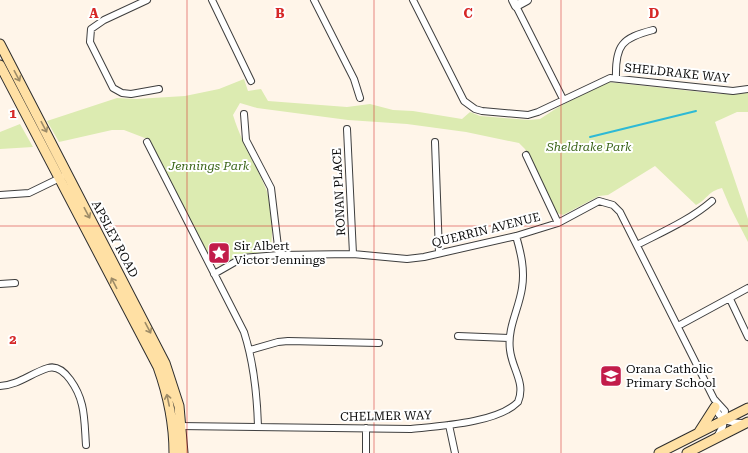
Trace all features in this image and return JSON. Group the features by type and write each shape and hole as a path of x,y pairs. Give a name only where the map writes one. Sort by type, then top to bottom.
{"main road":[{"name":"APSLEY ROAD","path":"0,44 158,367 177,426 183,453"},
{"name":"APSLEY ROAD","path":"0,65 64,176"},
{"path":"699,432 714,403"},
{"path":"658,453 748,408"},
{"path":"687,453 747,423"},
{"name":"APSLEY ROAD","path":"174,453 177,426"}],"street":[{"path":"147,0 104,20 91,29 90,42 113,88 122,93 131,94 158,89"},
{"path":"212,0 251,81"},
{"path":"314,0 354,79 360,98"},
{"name":"SHELDRAKE WAY","path":"413,0 464,102 482,112 528,114 538,112 604,79 616,78 733,91 748,89"},
{"path":"527,0 514,3 563,99"},
{"path":"616,78 619,47 627,40 653,30"},
{"path":"244,114 246,140 271,188 279,255"},
{"name":"RONAN PLACE","path":"348,129 353,254"},
{"path":"147,142 244,332 250,350 256,383 258,426"},
{"path":"435,142 439,253"},
{"path":"526,155 558,223"},
{"path":"0,195 29,192 64,176"},
{"path":"636,245 675,225 704,208 712,201"},
{"name":"QUERRIN AVENUE","path":"214,274 242,258 279,255 353,254 407,258 439,253 516,236 558,223 593,203 606,202 613,205 620,212 678,326 714,403 724,411 724,420"},
{"name":"CHELMER WAY","path":"177,426 411,429 449,425 495,416 513,408 518,402 522,388 513,366 509,338 522,287 522,260 516,236"},
{"path":"0,284 15,283"},
{"path":"678,326 748,288"},
{"path":"730,299 748,336"},
{"path":"458,336 509,338"},
{"path":"250,350 267,344 288,341 379,343"},
{"path":"0,386 12,385 50,367 59,368 66,372 82,405 86,445"},
{"path":"716,438 724,420 736,423 747,423"},
{"path":"449,425 454,453"},
{"path":"366,428 366,453"}],"green space":[{"name":"Sheldrake Park","path":"244,79 248,91 261,89 268,101 347,107 370,104 393,110 413,111 462,119 470,112 480,116 529,120 540,119 560,106 608,82 720,94 748,93 748,112 737,112 715,122 748,219 748,242 722,188 713,191 696,205 655,166 608,195 599,196 563,215 557,213 525,149 519,143 466,132 407,124 348,120 257,108 240,103 233,115 240,134 266,189 270,203 272,218 271,248 267,252 241,254 222,265 216,264 210,261 150,140 124,130 112,130 59,142 47,121 117,98 136,99 185,96 219,89"},
{"path":"20,124 33,147 0,149 0,132"}],"waterway":[{"path":"590,137 696,111"}],"place":[{"name":"Sir Albert Victor Jennings","path":"219,253"},
{"name":"Orana Catholic Primary School","path":"611,376"}],"park label":[{"name":"Jennings Park","path":"209,166"}]}
